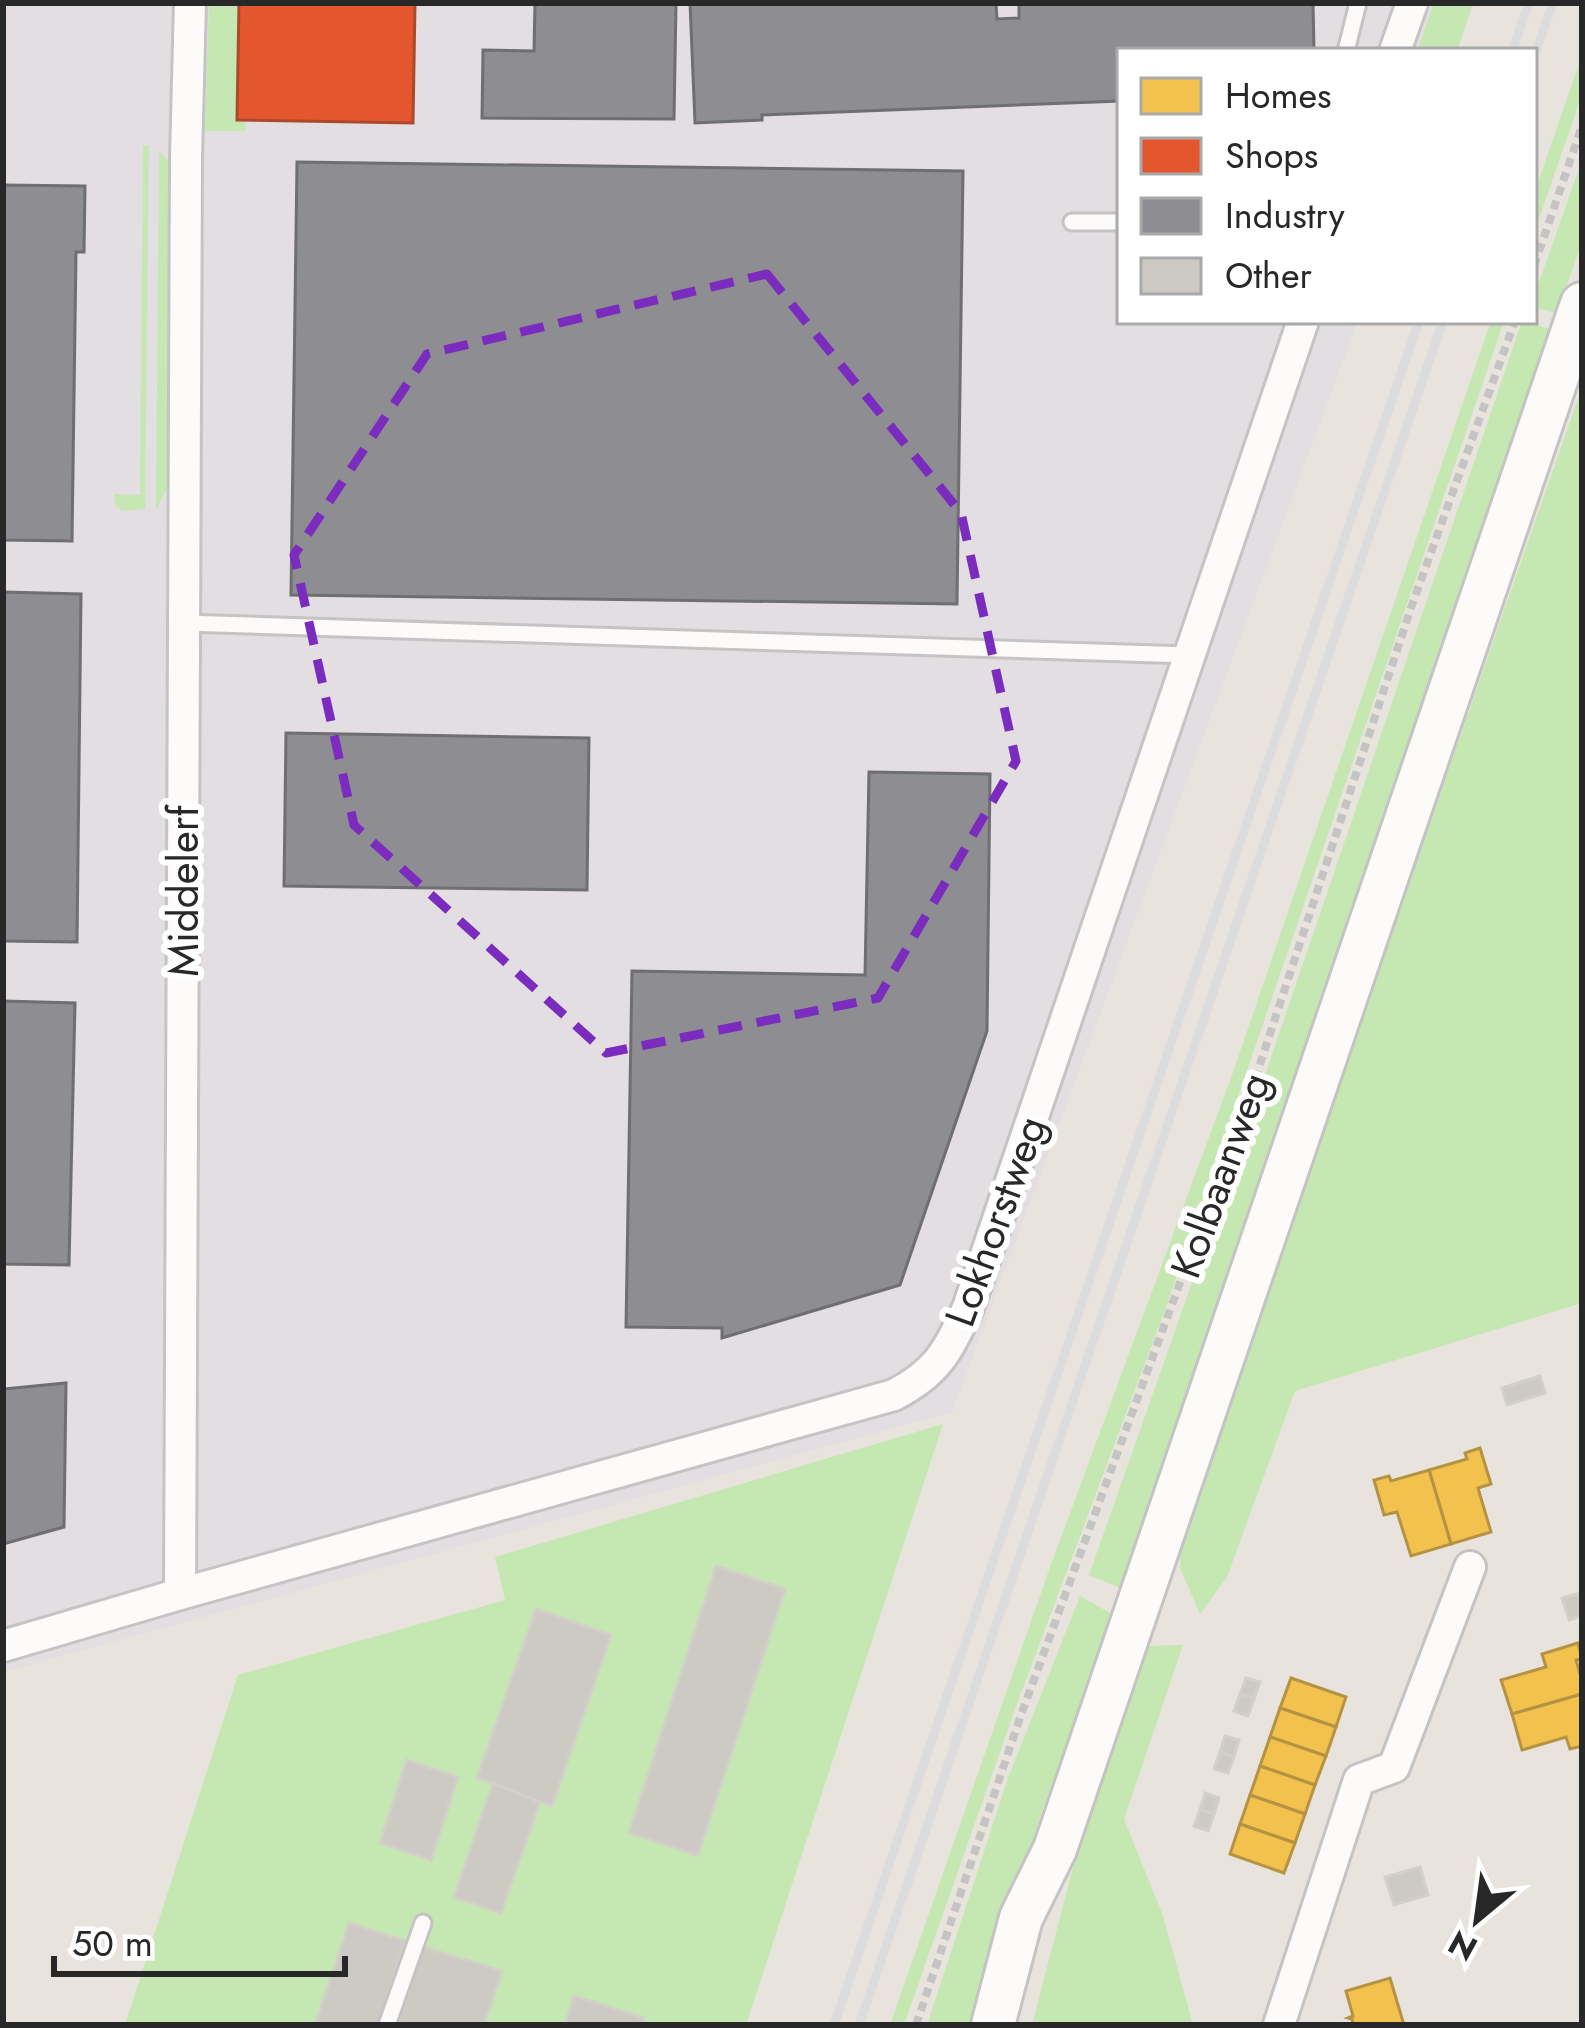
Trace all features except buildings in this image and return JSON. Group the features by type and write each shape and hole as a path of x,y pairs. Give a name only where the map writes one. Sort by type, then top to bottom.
{"street":[{"name":"Middelerf","path":"180,1594 190,3"},
{"path":"1396,48 1412,3"},
{"name":"Kolbaanweg","path":"993,2025 1021,1918 1054,1849 1580,317"},
{"name":"Lokhorstweg","path":"180,1594 894,1395 922,1380 950,1347 968,1308 1302,324"},
{"path":"1279,2025 1359,1780 1394,1767 1470,1567"},
{"path":"3,1646 180,1594"},
{"name":"Kolbaanweg","path":"1023,2025 1045,1924 1054,1849"}],"lane":[{"path":"1347,48 1358,3"},
{"path":"1072,222 1117,222"},
{"path":"184,623 1189,655"},
{"path":"387,2025 423,1923"}],"path":[{"path":"1537,257 1582,126"},
{"name":"Kolbaanweg","path":"916,2025 1021,1715 1256,1076 1413,602 1514,324"}],"highlighted area":[{"path":"767,274 961,513 1016,761 878,998 606,1053 354,825 294,555 427,354"}],"shaded area":[{"path":"3,3 1474,3 1458,48 1117,48 1117,324 1357,324 952,1412 3,1672"}],"green space":[{"path":"209,3 247,3 245,131 205,131"},
{"path":"1434,3 1473,3 1458,48 1418,48"},
{"path":"1582,55 1582,95 1537,224 1537,185"},
{"path":"143,145 149,145 145,509 123,511 116,506 114,494 140,495"},
{"path":"159,150 172,166 168,487 156,509"},
{"path":"1582,160 1582,242 1557,313 1537,308 1537,288"},
{"path":"1490,324 1503,324 1166,1307 1014,1712 904,2025 890,2025 1049,1570 1232,1075"},
{"path":"1521,324 1551,329 1123,1589 1089,1575"},
{"path":"1582,387 1582,1303 1295,1391 1227,1577 1200,1614 1181,1570 1178,1546"},
{"path":"943,1424 746,2025 125,2025 238,1675 505,1600 495,1557"},
{"path":"1080,1596 1112,1614 1039,1820 980,2025 927,2025 1008,1778"},
{"path":"1183,1645 1124,1819 1163,1916 1193,2025 1032,2025 1078,1848 1145,1646"}],"railway":[{"path":"1513,48 1529,3"},
{"path":"1537,48 1553,3"},
{"path":"834,2025 1418,324"},
{"path":"859,2025 1442,324"}]}
